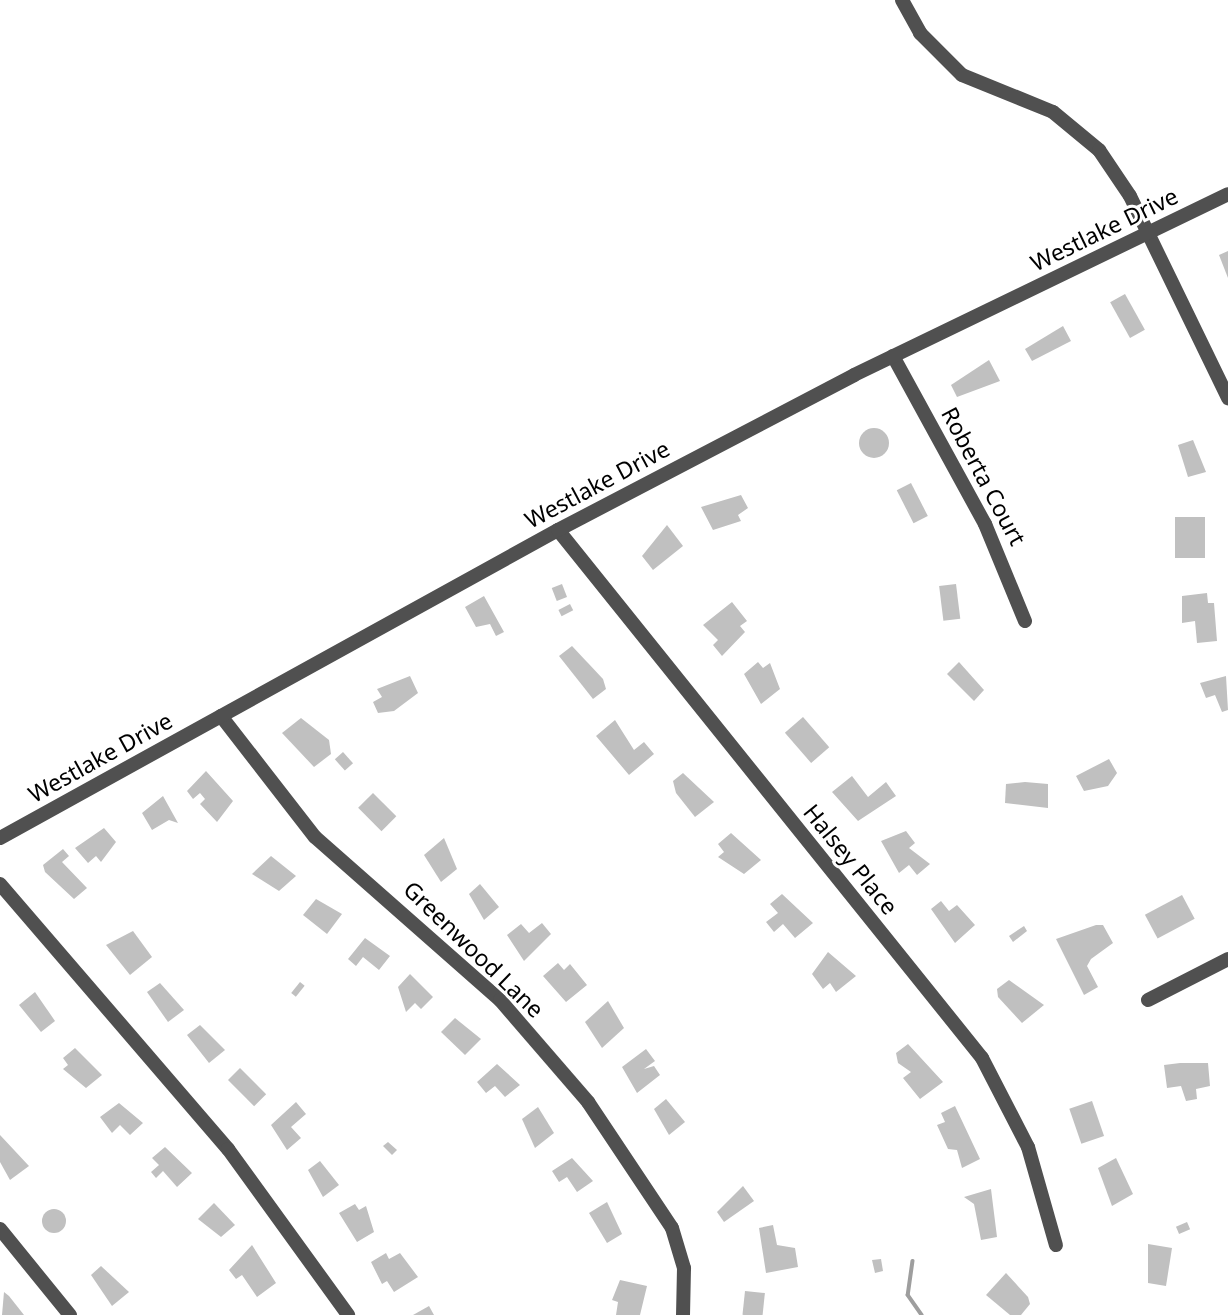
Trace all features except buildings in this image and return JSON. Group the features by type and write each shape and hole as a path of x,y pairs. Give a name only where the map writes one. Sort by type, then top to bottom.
{"street":[{"path":"902,0 920,33 962,75 1054,112 1081,131 1116,172 1149,233 1228,398"},
{"name":"Westlake Drive","path":"0,838 558,530 893,356 1228,194"},
{"name":"Roberta Court","path":"893,356 985,524 1025,621"},
{"name":"Halsey Place","path":"558,530 982,1058 1028,1147 1056,1245"},
{"name":"Greenwood Lane","path":"221,716 315,837 500,1000 587,1102 672,1228 684,1268 683,1315"},
{"path":"0,884 228,1149 348,1315"},
{"path":"1148,1000 1228,959"},
{"path":"0,1229 70,1315"}],"waterway":[{"path":"913,1261 908,1295 922,1315"}]}
